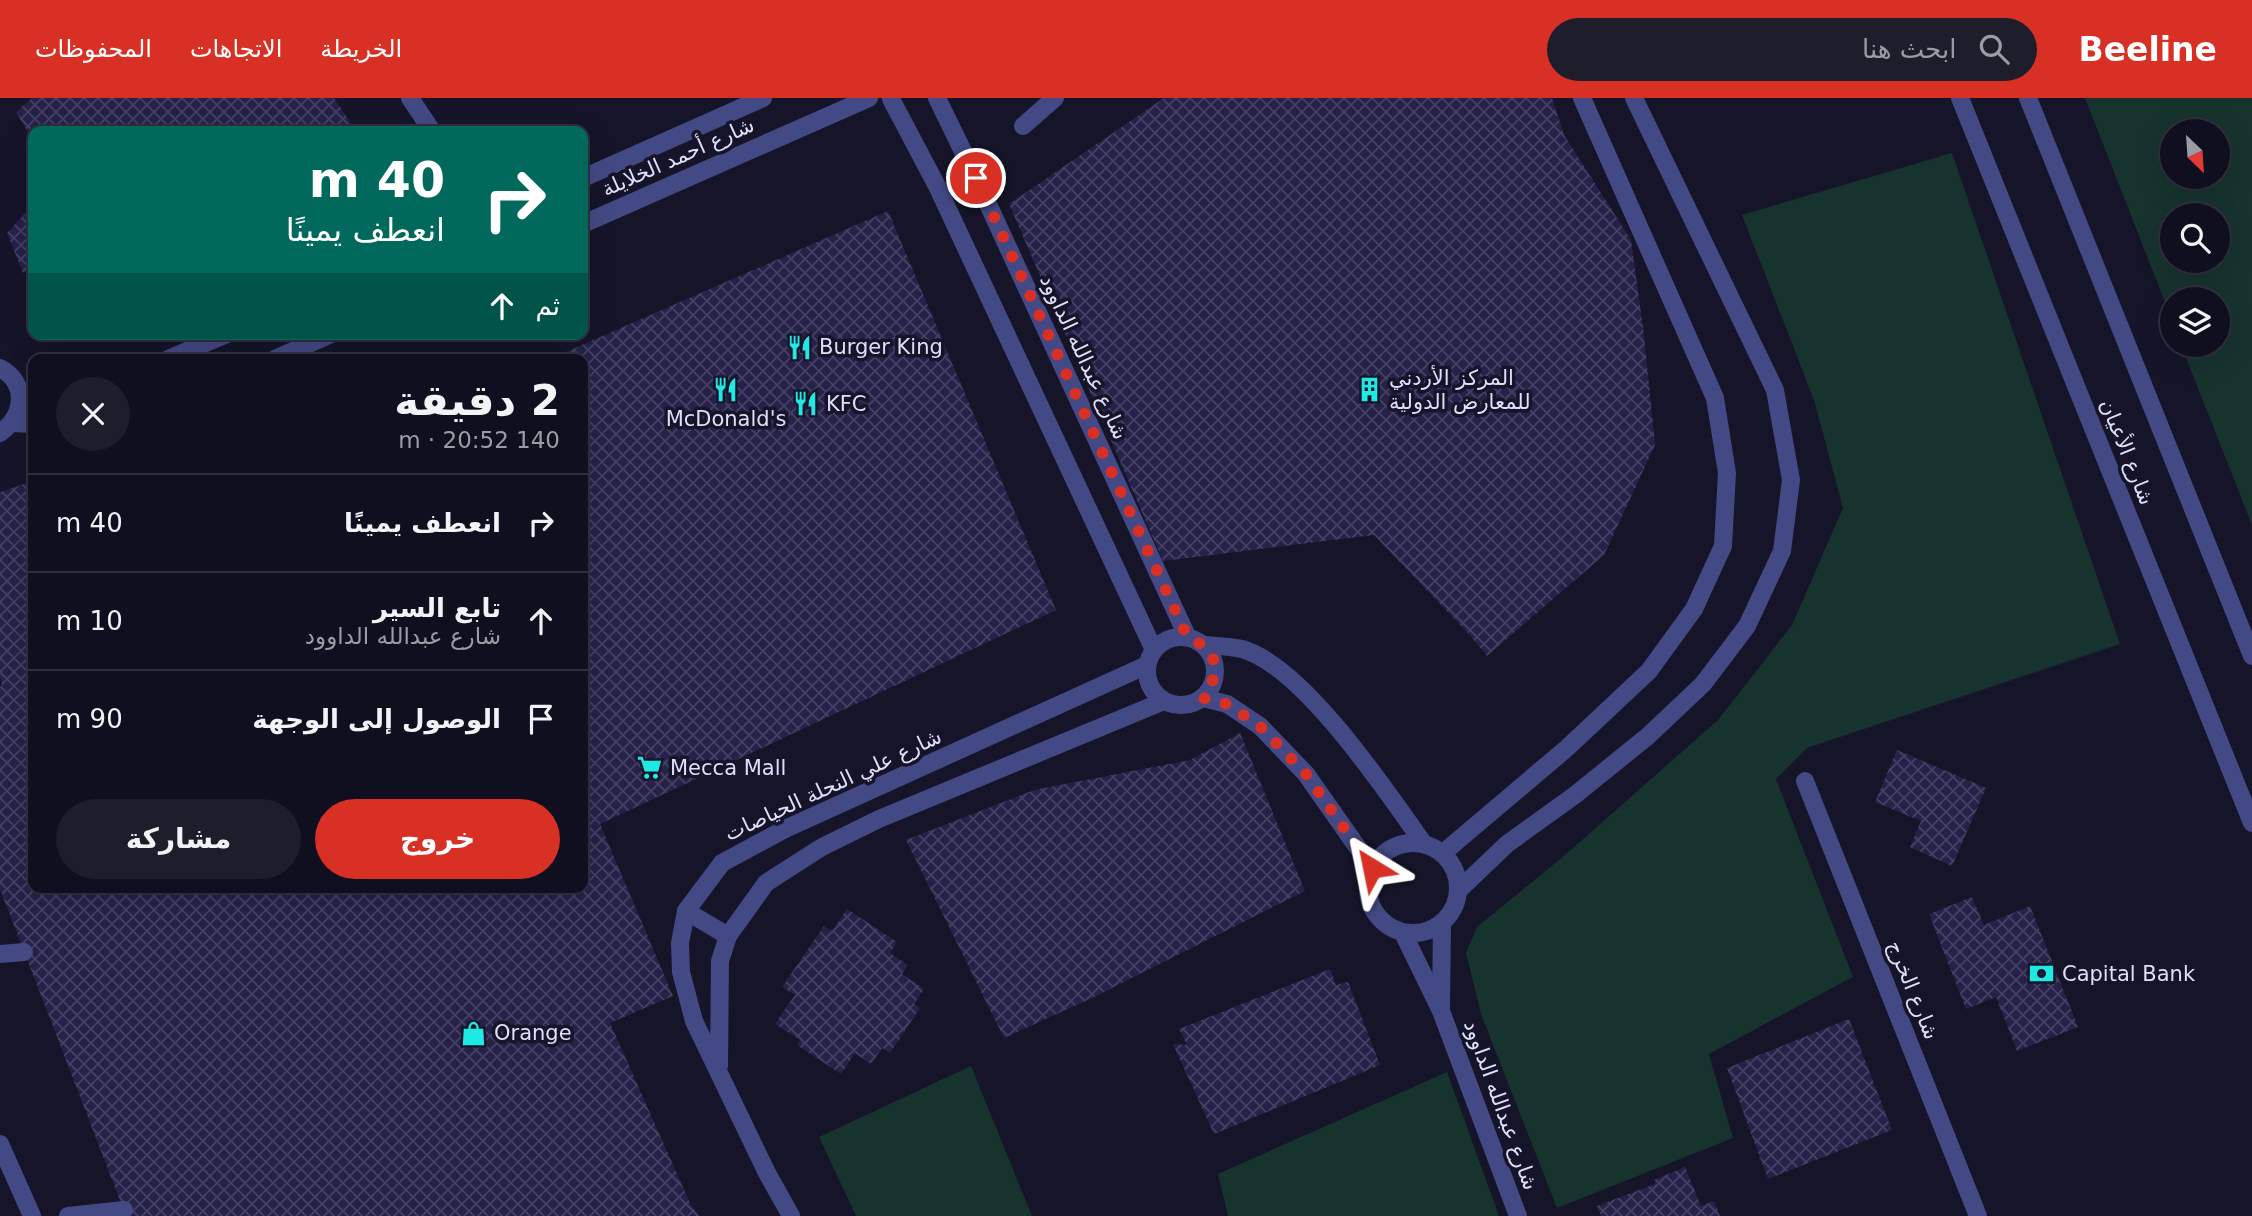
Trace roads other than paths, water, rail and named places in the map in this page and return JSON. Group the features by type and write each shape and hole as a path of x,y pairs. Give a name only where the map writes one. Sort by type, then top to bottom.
{"street":[{"path":"410,98 429,126"},
{"name":"شارع أحمد الخلايلة","path":"588,176 763,98"},
{"name":"شارع أحمد الخلايلة","path":"588,222 869,98"},
{"path":"892,98 937,186 1151,657 1150,686 1164,701"},
{"name":"شارع عبدالله الداوود","path":"937,98 987,200 1187,636"},
{"path":"1023,126 1055,98"},
{"path":"1443,853 1567,748 1649,671 1694,609 1723,545 1727,472 1715,398 1582,98"},
{"path":"1460,889 1455,868 1443,853 1424,844 1404,843 1385,852 1372,868 1367,888 1372,908 1384,924 1403,933 1417,934 1441,925 1454,909 1460,889 1507,844 1575,795 1648,736 1703,684 1747,626 1782,551 1791,480 1775,390 1634,98"},
{"name":"شارع الأعيان","path":"1960,98 2252,824"},
{"name":"شارع الأعيان","path":"2028,98 2252,656"},
{"path":"180,354 214,340"},
{"path":"286,354 318,340"},
{"path":"0,368 25,383 19,411 6,428"},
{"path":"6,428 28,425"},
{"path":"1151,657 1167,639 1187,636 1204,645 1242,649 1267,661 1291,679 1329,718 1424,844"},
{"path":"1203,698 1214,682 1215,662 1204,645"},
{"name":"شارع علي النحلة الحياصات","path":"791,1216 694,1021 681,972 680,943 686,911 722,863 749,848 1151,657"},
{"path":"720,1073 720,961 728,936 766,883 822,847 879,819 1164,701 1184,705 1203,698 1227,704 1260,726 1306,774 1372,868"},
{"name":"شارع الخرج","path":"1805,781 1978,1216"},
{"path":"686,911 728,936"},
{"name":"شارع عبدالله الداوود","path":"1441,925 1441,1011"},
{"name":"شارع عبدالله الداوود","path":"1403,933 1441,1011 1518,1216"},
{"path":"0,954 24,952"},
{"path":"1,1148 32,1216"},
{"path":"68,1216 124,1210"}],"place":[{"name":"Burger King","path":"799,347"},
{"name":"McDonald's","path":"726,390"},
{"name":"المركز الأردني للمعارض الدولية","path":"1369,390"},
{"name":"KFC","path":"806,404"},
{"name":"Mecca Mall","path":"650,768"},
{"name":"Capital Bank","path":"2042,974"},
{"name":"Orange","path":"474,1033"}]}
